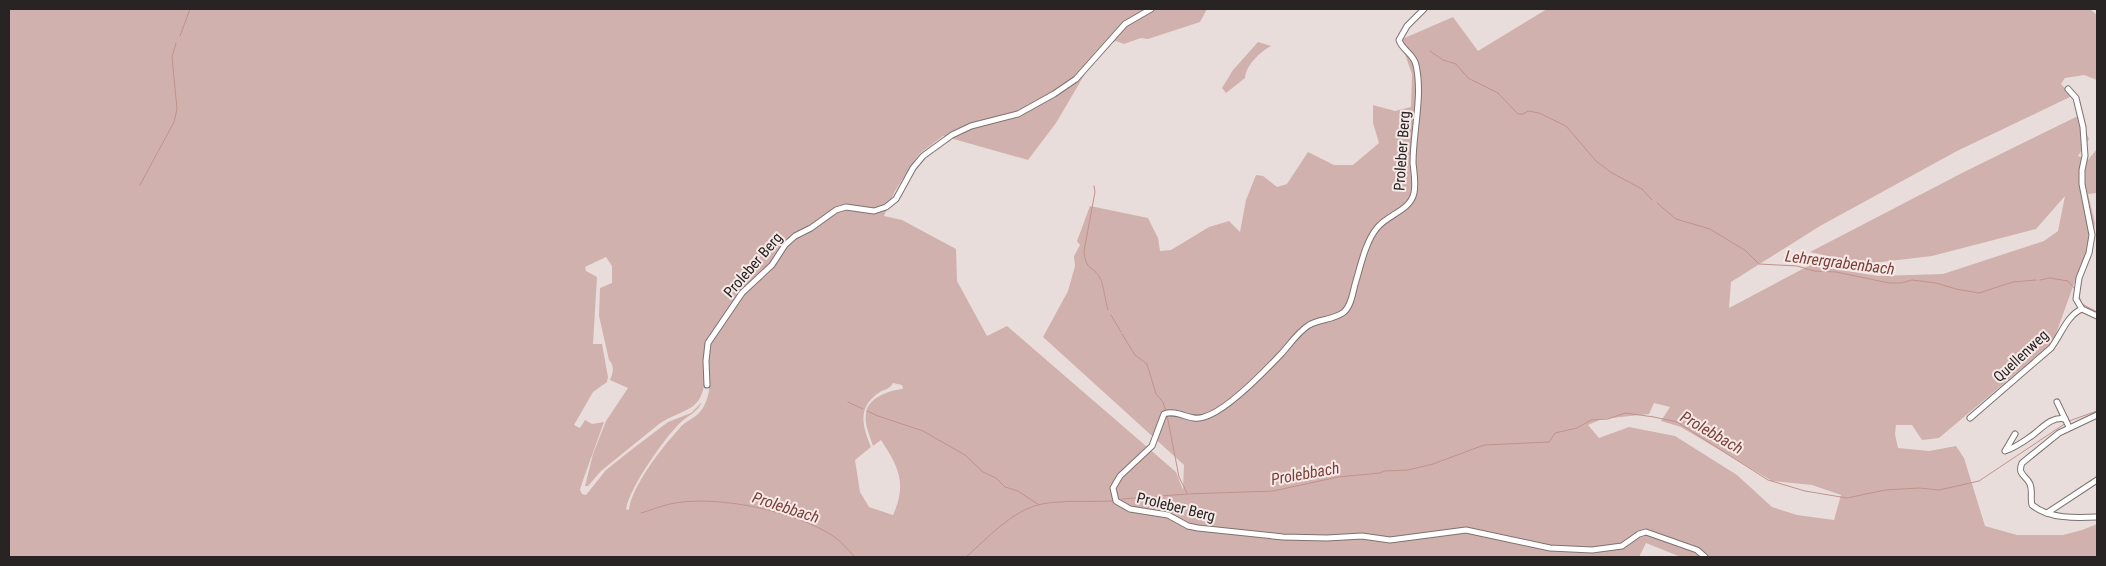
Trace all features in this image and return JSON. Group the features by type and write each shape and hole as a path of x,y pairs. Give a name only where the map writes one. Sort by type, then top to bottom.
{"street":[{"name":"Proleber Berg","path":"707,385 706,361 708,343 742,293 772,266 785,245 795,236 811,228 836,210 854,206 874,211 886,207 896,199 913,168 923,156 958,132 983,122 1003,119 1018,114 1054,94 1076,79 1125,24 1151,9"},
{"name":"Proleber Berg","path":"1424,9 1407,26 1399,40 1416,63 1417,108 1413,164 1414,195 1407,207 1388,217 1376,229 1347,308 1339,315 1308,326 1236,398 1219,410 1204,418 1166,413 1152,446 1120,476 1114,488 1116,501 1130,509 1168,515 1188,526 1283,536 1327,538 1362,536 1390,540 1466,530 1550,548 1592,550 1622,546 1639,534 1646,532 1697,550 1705,557"},
{"path":"2068,89 2076,98 2083,127 2085,156 2082,184 2092,235 2076,299 2082,309 2097,316"},
{"name":"Quellenweg","path":"1970,418 2051,348 2061,336 2069,318 2075,312 2082,309"},
{"path":"2057,402 2068,423"},
{"path":"2097,415 2068,423 2022,463 2020,468 2020,472 2030,483 2030,500 2032,505 2038,510 2070,516 2097,517"},
{"path":"2015,434 2005,452 2032,436 2039,428 2050,421 2061,418 2068,423"},
{"path":"2047,512 2097,480"}],"shaded area":[{"path":"9,9 1207,9 1200,22 1148,39 1141,38 1124,44 1116,41 1095,52 1086,72 1056,123 1028,160 943,136 919,154 895,191 884,216 902,220 956,249 957,281 987,336 1007,326 1176,472 1183,490 1184,465 1043,337 1068,291 1075,266 1074,256 1080,245 1077,241 1090,206 1148,218 1158,238 1160,251 1171,250 1209,227 1229,221 1240,232 1246,200 1256,175 1263,176 1277,187 1287,184 1308,152 1334,165 1353,165 1379,143 1373,123 1373,105 1395,111 1411,107 1412,74 1400,40 1453,17 1478,51 1547,9 2090,9 2097,15 2097,80 2084,75 2065,78 2061,84 2072,96 1957,151 1820,226 1731,282 1729,308 1810,265 1878,276 1943,274 2044,241 2058,231 2065,196 2036,229 1932,256 1864,264 1810,252 1964,172 2078,116 2089,139 2078,156 2088,160 2097,149 2097,193 2088,194 2095,223 2090,259 2075,281 2053,342 1939,438 1922,440 1912,425 1896,425 1895,434 1898,448 1929,451 1956,446 1964,458 1985,526 2017,535 2063,535 2097,524 2097,557 1681,557 1646,543 1639,557 9,557","holes":["606,257 612,266 612,283 600,288 599,316 609,360 613,367 610,380 628,388 606,421 593,454 585,486 588,486 601,471 659,424 696,403 703,389 705,377 710,376 709,392 704,407 681,427 657,456 635,490 629,510 626,509 634,489 656,452 683,420 698,409 702,402 691,413 668,422 631,450 606,470 586,495 582,494 580,490 582,483 604,422 592,424 585,420 580,428 574,425 593,392 607,382 608,377 602,344 593,344 597,277 586,271 585,267","893,383 902,385 903,389 885,393 874,399 867,408 866,422 873,446 881,440 899,476 900,494 893,515 869,507 860,492 855,460 871,447 865,431 865,410 873,398","1654,403 1670,407 1661,421 1681,427 1772,481 1812,485 1841,495 1834,520 1797,515 1772,507 1737,475 1675,436 1629,427 1599,438 1588,425 1602,419 1649,414"]},
{"path":"1258,42 1271,46 1254,59 1248,68 1245,78 1226,93 1222,88 1233,70"}],"waterway":[{"path":"180,36 190,9"},
{"path":"140,185 174,122 177,109 172,57 176,43"},
{"name":"Lehrergrabenbach","path":"1430,51 1443,60 1456,64 1468,78 1498,93 1518,114 1528,111 1539,113 1566,126 1596,161 1612,173 1642,189 1652,200"},
{"path":"1094,186 1095,192 1084,251 1086,262 1101,281 1108,310"},
{"name":"Lehrergrabenbach","path":"1657,203 1676,219 1710,229 1746,251 1759,264 1797,266 1814,271 1836,272 1889,283 1901,283 1912,280 1936,283 1979,293 2013,282 2036,280"},
{"name":"Lehrergrabenbach","path":"2040,280 2050,278 2068,281 2075,289"},
{"name":"Lehrergrabenbach","path":"2078,294 2082,304 2097,312"},
{"path":"1111,315 1121,332"},
{"path":"1122,334 1135,355 1147,364 1156,394 1163,402 1166,411"},
{"path":"848,402 863,409"},
{"path":"867,411 923,431 965,455 983,472 996,478 1005,487 1018,491 1039,505"},
{"name":"Prolebbach","path":"2069,421 2097,411"},
{"name":"Prolebbach","path":"1122,499 1187,494 1273,491 1338,477 1408,470 1433,464 1484,445 1549,442 1555,433 1577,428 1591,420 1608,419 1625,413 1677,422 1768,480 1805,491 1847,498 1885,490 1919,488 1939,490 1979,481 2066,423"},
{"path":"1167,415 1179,477 1187,493"},
{"name":"Prolebbach","path":"641,513 670,504 688,501 709,501 754,507 777,512 817,527 836,538 855,557"},
{"name":"Prolebbach","path":"966,557 1011,518 1031,507 1059,502 1112,501"}]}
